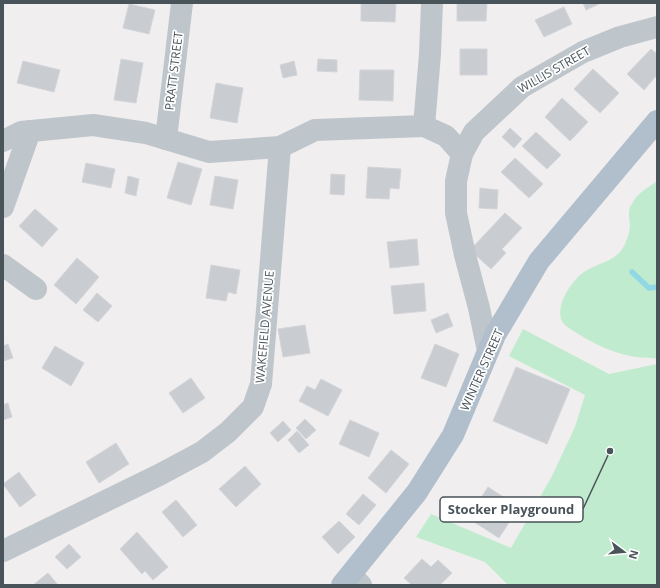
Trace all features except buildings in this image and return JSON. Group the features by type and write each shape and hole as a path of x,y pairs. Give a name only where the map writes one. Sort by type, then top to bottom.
{"main road":[{"name":"WINTER STREET","path":"351,582 417,492 454,435 495,336 539,261 657,121"}],"street":[{"name":"PRATT STREET","path":"166,139 182,3"},
{"path":"424,126 430,54 432,3"},
{"name":"WILLIS STREET","path":"488,351 456,213 456,181 462,154 474,132 522,87 583,52 620,36 657,27"},
{"path":"3,141 22,132 93,126 146,133 209,152 280,147 315,130 424,126 446,136 462,154"},
{"path":"3,207 30,131"},
{"name":"WAKEFIELD AVENUE","path":"3,551 160,475 202,452 228,432 253,407 261,384 280,147"},
{"path":"3,265 36,289"}],"green space":[{"path":"656,182 657,359 627,355 610,350 595,343 566,326 561,319 560,313 562,301 571,285 579,276 588,269 610,260 619,253 625,244 629,232 629,213 631,205 640,193"},
{"path":"523,329 609,374 657,364 657,585 508,585 485,562 416,537 431,514 511,548 552,476 575,427 585,395 509,356"}],"waterway":[{"path":"632,272 649,288 657,287"}],"place":[{"name":"Stocker Playground","path":"610,451"}]}
